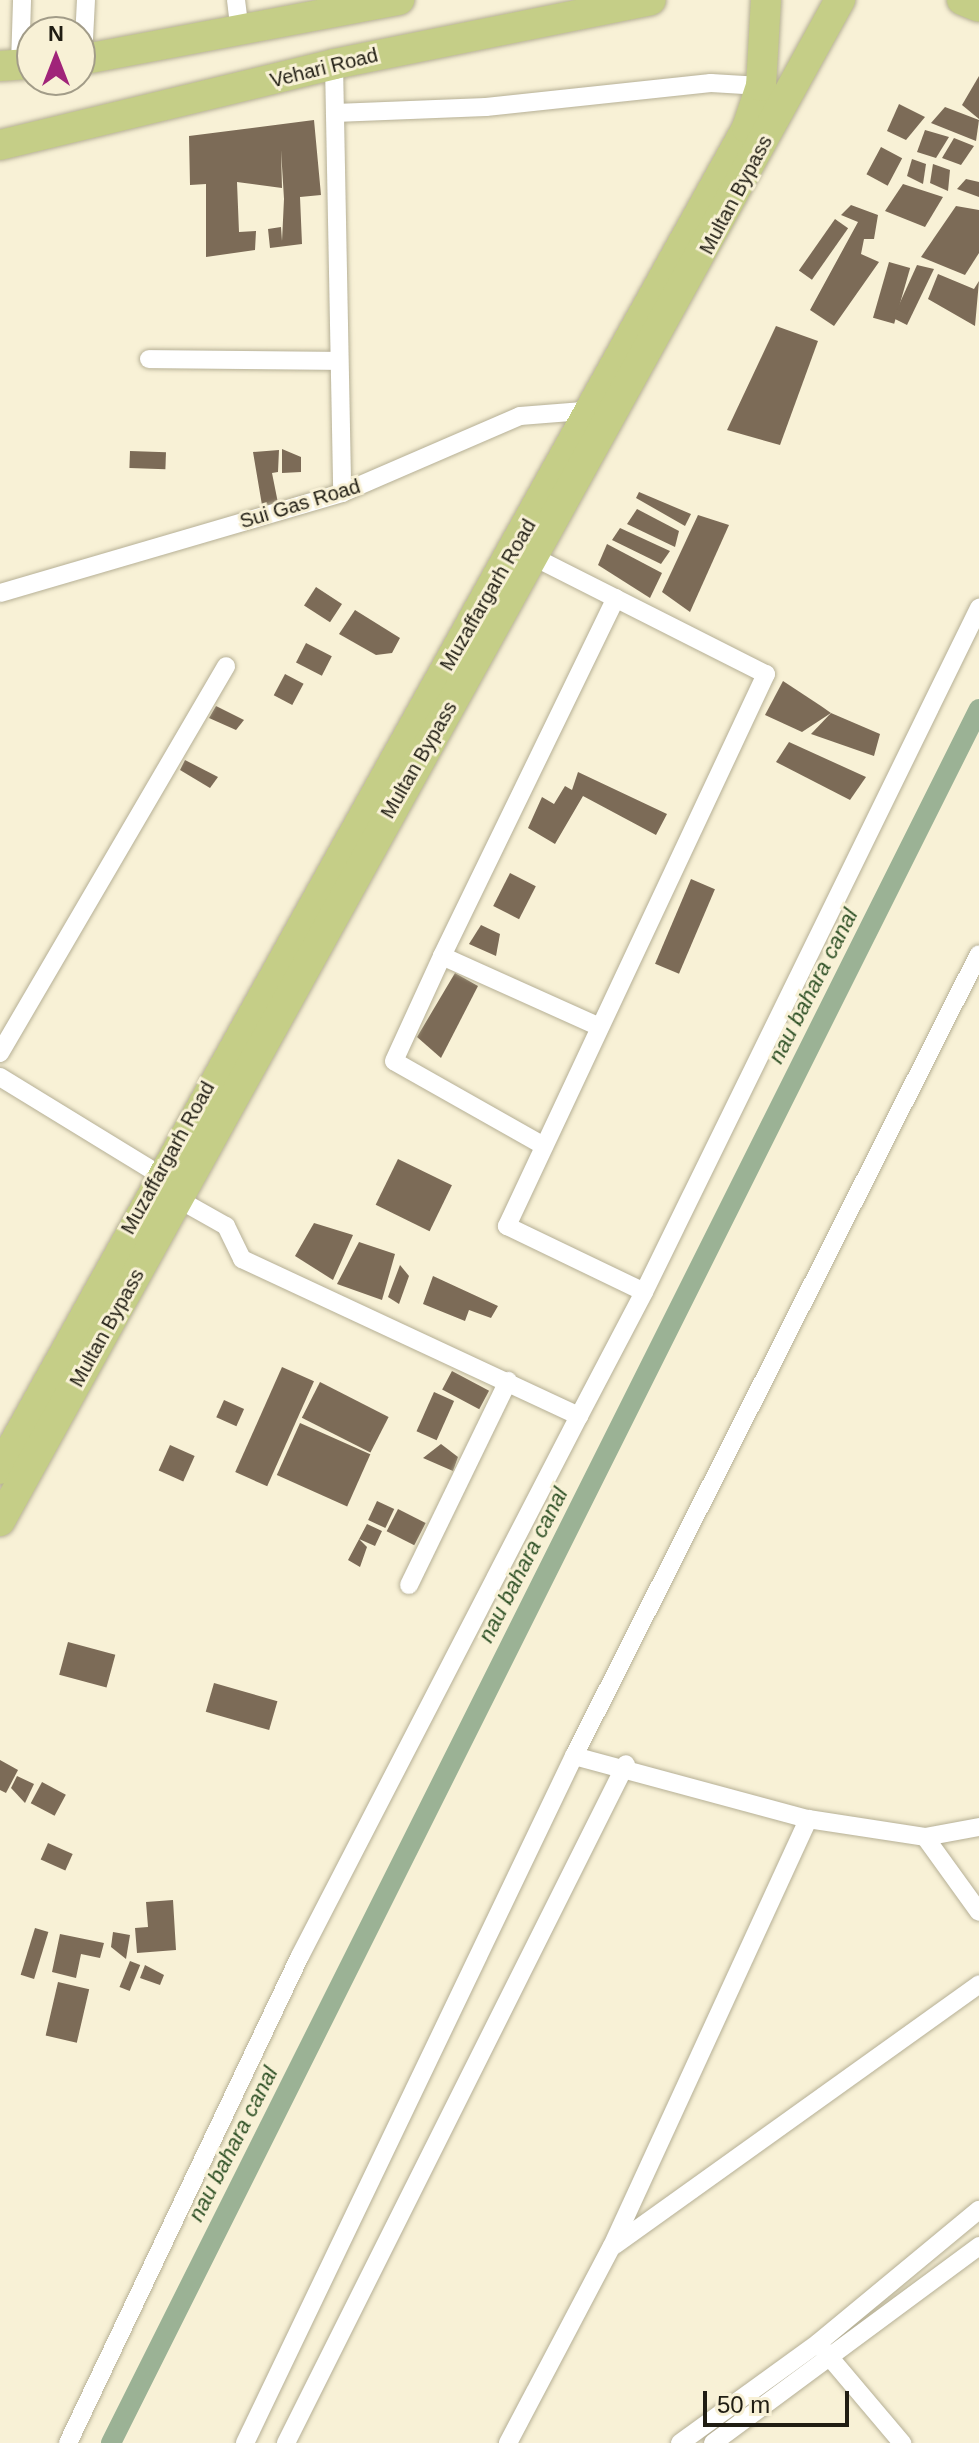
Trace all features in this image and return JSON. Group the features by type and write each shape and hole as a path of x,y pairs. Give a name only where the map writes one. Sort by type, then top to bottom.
{"main road":[{"path":"96,58 240,32 298,10 399,0"},
{"name":"Vehari Road","path":"0,145 334,64 651,0"},
{"name":"Muzaffargarh Road","path":"0,1469 158,1174 525,552 596,410 747,128 761,86 766,0"},
{"name":"Multan Bypass","path":"0,1521 178,1199 525,552 840,0"},
{"path":"962,0 979,7"}],"street":[{"path":"236,0 240,32"},
{"path":"334,64 342,493"},
{"path":"335,113 486,107 711,83 761,86"},
{"path":"149,359 339,361"},
{"name":"Sui Gas Road","path":"0,593 342,493 520,416 596,410"},
{"path":"525,552 766,674 507,1226 644,1292"},
{"path":"544,1146 394,1061 616,598"},
{"path":"68,2443 300,1956 644,1292 979,608"},
{"path":"0,1053 226,666"},
{"path":"245,2443 574,1756 979,954"},
{"path":"442,956 600,1027"},
{"path":"0,1077 158,1174"},
{"path":"178,1199 226,1226 242,1259 579,1416"},
{"path":"409,1585 508,1381"},
{"path":"574,1756 626,1764 808,1819 925,1837 979,1827"},
{"path":"286,2443 626,1764"},
{"path":"508,2443 612,2246 808,1819"},
{"path":"925,1837 979,1912"},
{"path":"612,2246 979,1984"},
{"path":"713,2443 823,2350 979,2210"},
{"path":"680,2443 979,2246"},
{"path":"823,2350 902,2443"}],"building":[{"path":"979,76 979,119 962,105"},
{"path":"899,104 925,117 906,140 887,131"},
{"path":"945,107 979,120 976,141 931,123"},
{"path":"314,120 321,195 300,197 302,244 270,248 268,229 281,227 282,241 284,199 281,150 282,188 237,182 239,232 256,231 255,250 206,257 206,184 190,185 189,136"},
{"path":"925,130 949,137 936,158 917,152"},
{"path":"954,138 974,146 961,165 942,158"},
{"path":"881,147 902,158 888,186 866,174"},
{"path":"912,159 926,164 923,184 907,176"},
{"path":"933,164 950,170 948,191 930,183"},
{"path":"966,179 979,182 979,197 957,189"},
{"path":"903,184 943,197 925,227 885,211"},
{"path":"851,205 878,215 874,239 864,239 861,254 879,262 834,326 810,310 858,222 841,215"},
{"path":"956,206 979,210 979,253 965,275 921,257"},
{"path":"835,219 848,228 812,280 799,271"},
{"path":"889,262 910,268 894,324 873,318"},
{"path":"917,265 934,269 907,325 893,318"},
{"path":"938,274 974,289 979,281 975,326 928,299"},
{"path":"776,326 818,341 780,445 727,430"},
{"path":"282,449 301,457 301,472 282,473"},
{"path":"279,450 278,472 272,473 279,508 263,511 253,452"},
{"path":"130,451 166,452 165,469 129,468"},
{"path":"639,492 691,514 685,526 636,498"},
{"path":"637,509 679,531 675,547 627,524"},
{"path":"698,515 729,525 690,612 662,592"},
{"path":"620,528 670,551 661,564 612,540"},
{"path":"607,544 662,573 650,598 598,565"},
{"path":"316,587 342,604 330,622 304,605"},
{"path":"355,610 400,638 392,653 376,655 339,634"},
{"path":"306,643 332,656 322,676 296,663"},
{"path":"285,674 304,684 292,705 274,695"},
{"path":"783,681 831,713 802,732 765,715"},
{"path":"216,706 244,720 236,730 209,718"},
{"path":"831,713 880,734 874,756 811,734"},
{"path":"789,742 866,777 850,800 776,762"},
{"path":"185,760 218,777 210,788 180,770"},
{"path":"578,772 667,814 656,835 583,796 555,844 528,828 542,797 554,804 565,786 572,790"},
{"path":"510,873 536,886 519,919 493,906"},
{"path":"691,879 715,889 679,974 655,964"},
{"path":"481,925 500,934 496,956 469,944"},
{"path":"455,973 478,986 441,1058 417,1037"},
{"path":"398,1159 452,1185 430,1231 376,1205"},
{"path":"314,1223 353,1235 333,1280 295,1256"},
{"path":"359,1242 395,1254 382,1300 337,1284"},
{"path":"400,1265 409,1276 399,1304 388,1297"},
{"path":"433,1276 498,1306 491,1318 469,1310 465,1321 423,1304"},
{"path":"282,1367 314,1381 267,1486 235,1472"},
{"path":"452,1371 489,1391 479,1409 442,1390"},
{"path":"320,1382 389,1417 370,1453 302,1418"},
{"path":"434,1392 454,1401 437,1440 417,1431"},
{"path":"224,1400 244,1409 236,1426 216,1417"},
{"path":"300,1423 370,1454 347,1506 277,1475"},
{"path":"441,1444 458,1457 453,1471 423,1458"},
{"path":"170,1445 195,1456 183,1482 159,1471"},
{"path":"377,1501 394,1509 385,1528 368,1520"},
{"path":"398,1509 426,1523 414,1545 387,1531"},
{"path":"367,1524 382,1531 375,1546 359,1539"},
{"path":"359,1539 367,1547 360,1567 348,1560"},
{"path":"68,1642 115,1655 107,1688 59,1675"},
{"path":"214,1683 277,1701 269,1730 206,1712"},
{"path":"0,1760 18,1770 6,1793 0,1790"},
{"path":"17,1776 34,1784 25,1803 11,1788"},
{"path":"42,1782 66,1795 55,1816 31,1803"},
{"path":"48,1843 73,1854 65,1870 41,1859"},
{"path":"173,1900 176,1950 137,1953 135,1928 148,1927 146,1902"},
{"path":"35,1928 48,1932 34,1979 21,1975"},
{"path":"113,1932 130,1935 126,1959 111,1947"},
{"path":"60,1934 104,1943 100,1958 81,1954 76,1978 52,1972"},
{"path":"130,1961 140,1965 130,1991 120,1987"},
{"path":"145,1965 164,1975 160,1985 140,1978"},
{"path":"58,1982 89,1989 77,2043 46,2036"}],"waterway":[{"name":"nau bahara canal","path":"111,2443 979,709"}]}
